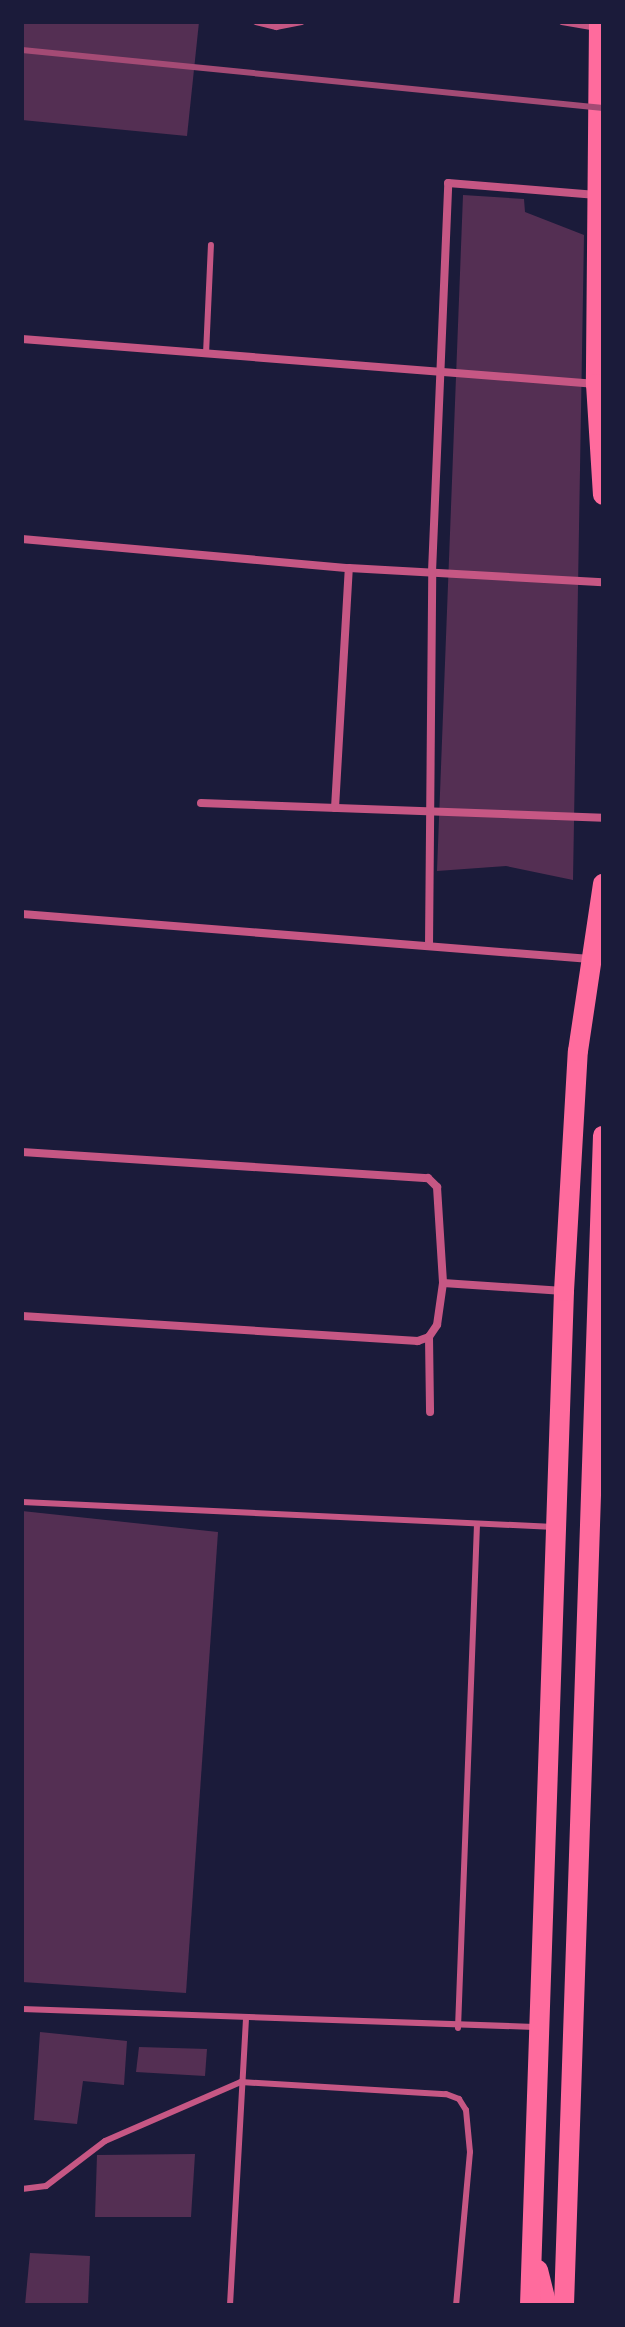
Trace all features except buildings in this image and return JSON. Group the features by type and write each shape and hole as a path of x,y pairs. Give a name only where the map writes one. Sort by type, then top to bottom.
{"main road":[{"path":"599,25 596,384 603,495"},
{"path":"530,2305 564,1291 578,1051 603,884"},
{"path":"564,2305 603,1136"},
{"path":"533,2246 547,2305"}],"street":[{"path":"429,946 427,810 432,572 443,372 448,183 597,195"},
{"path":"22,339 596,384"},
{"path":"22,539 349,568 603,582"},
{"path":"335,808 349,568"},
{"path":"201,803 603,818"},
{"path":"22,914 590,959"},
{"path":"22,1152 428,1178 437,1187 443,1283 437,1325 429,1337 430,1412"},
{"path":"443,1283 564,1291"},
{"path":"22,1316 418,1341 429,1337"}],"lane":[{"path":"256,22 276,27 302,22"},
{"path":"562,22 599,25"},
{"path":"206,354 211,245"},
{"path":"22,1502 558,1527"},
{"path":"458,2028 477,1525"},
{"path":"22,2009 458,2028 539,2027"},
{"path":"230,2305 246,2018"},
{"path":"22,2189 46,2186 105,2141 241,2082 446,2094 459,2099 466,2110 470,2152 456,2305"}],"railway":[{"path":"22,50 603,108"}]}
